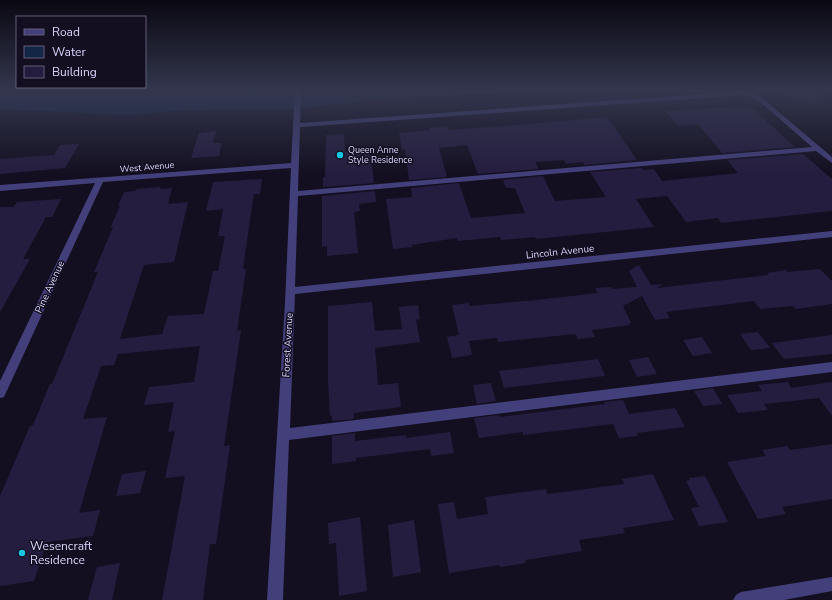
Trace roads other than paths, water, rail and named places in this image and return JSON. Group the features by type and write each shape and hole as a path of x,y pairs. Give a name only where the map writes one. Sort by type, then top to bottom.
{"street":[{"name":"Forest Avenue","path":"275,600 291,291 297,118"},
{"path":"297,125 391,118"},
{"path":"783,118 832,161"},
{"path":"295,194 819,149"},
{"name":"West Avenue","path":"0,188 295,165"},
{"name":"Pine Avenue","path":"0,393 100,181"},
{"name":"Lincoln Avenue","path":"291,291 832,234"},
{"path":"284,435 832,367"},
{"path":"741,600 832,584"}],"place":[{"name":"Queen Anne Style Residence","path":"340,155"},
{"name":"Wesencraft Residence","path":"22,553"}]}
